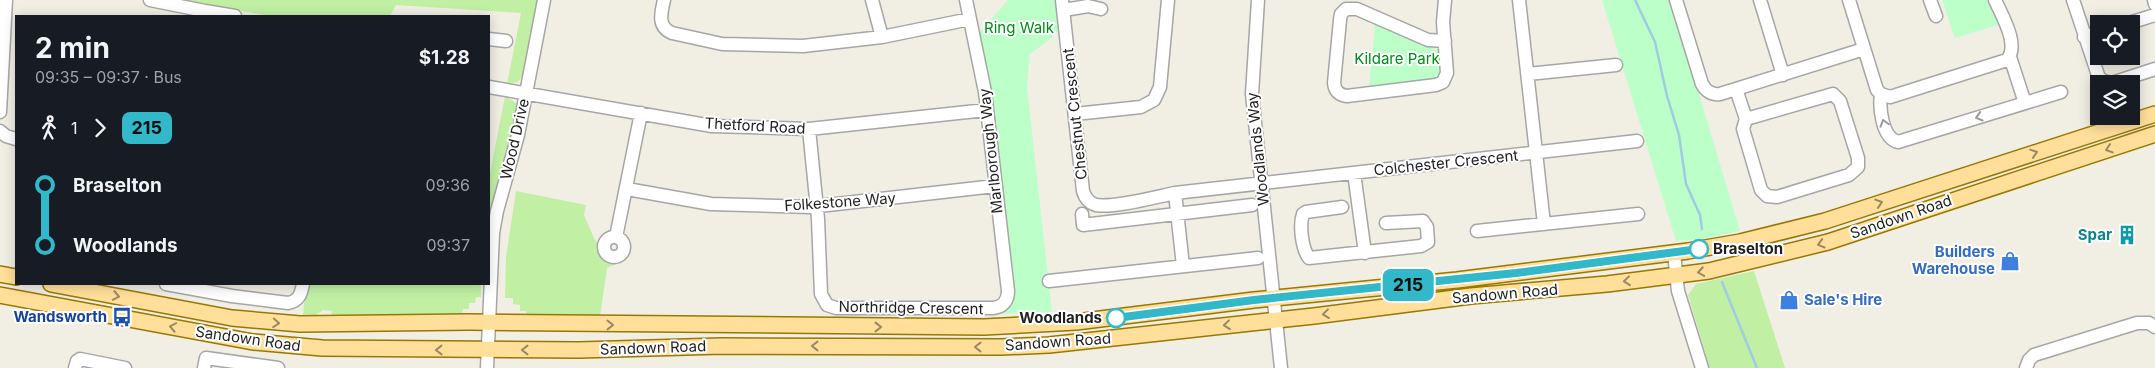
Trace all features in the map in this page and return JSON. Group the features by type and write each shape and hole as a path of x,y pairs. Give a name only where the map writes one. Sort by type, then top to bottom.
{"main road":[{"name":"Sandown Road","path":"56,285 232,318 270,323 997,327 1076,322 1272,298 1440,282 1674,253 1740,242 1796,229 2155,114"},
{"name":"Sandown Road","path":"0,294 205,333 288,346 360,350 579,350 739,346 1019,346 1088,341 1471,296 1676,276 1726,267 1828,242 2155,134"},
{"path":"0,274 15,277"}],"street":[{"path":"0,112 6,0"},
{"path":"150,0 205,13 225,15"},
{"name":"Wood Drive","path":"487,368 493,233 497,210 518,135 544,0"},
{"path":"664,0 661,20 665,30 714,43 803,46 882,37 970,18"},
{"path":"872,0 882,37"},
{"name":"Marlborough Way","path":"966,0 985,92 1008,291 1004,303"},
{"path":"1075,114 1141,107 1154,100 1160,87 1168,0"},
{"name":"Woodlands Way","path":"1258,0 1251,83 1272,298 1281,368"},
{"path":"1444,41 1428,40 1357,8 1346,9 1341,14 1340,20 1336,88 1340,94 1347,96 1440,84 1447,77 1443,17 1445,0"},
{"name":"Colchester Crescent","path":"1262,183 1536,152 1519,0"},
{"path":"1676,0 1704,88 1716,94 1736,90 1864,49"},
{"path":"1760,0 1783,75"},
{"path":"1849,0 1875,85 1882,94 1893,97 2003,63 2010,57"},
{"path":"1930,0 1936,16"},
{"path":"1995,0 2012,45 2010,57 2025,103"},
{"path":"2073,0 2096,76 2102,81 2112,83 2155,69"},
{"path":"2154,0 2155,4"},
{"path":"1063,5 1088,6 1101,9"},
{"name":"Chestnut Crescent","path":"1063,5 1083,191 1089,202 1100,205 1175,193 1262,183"},
{"path":"2140,20 2155,15"},
{"path":"2084,37 2090,35"},
{"path":"490,39 506,42"},
{"path":"3,60 15,62"},
{"path":"1528,74 1616,65"},
{"name":"Thetford Road","path":"490,87 712,126 809,129 986,110"},
{"path":"1736,90 1746,119 1743,129 1761,190 1766,196 1777,197 1849,175 1858,167 1858,158 1840,101 1836,95 1827,94 1746,119"},
{"path":"1882,94 1880,105 1887,134 1892,140 1898,142 2062,92"},
{"path":"616,237 641,113"},
{"path":"809,129 817,206"},
{"path":"0,131 6,136 15,139"},
{"path":"1544,224 1536,152 1637,141"},
{"path":"1354,173 1365,253"},
{"name":"Folkestone Way","path":"627,189 711,204 817,206 995,186"},
{"path":"1175,193 1183,266"},
{"path":"1082,214 1083,225 1252,205"},
{"name":"Northridge Crescent","path":"817,206 821,294 824,302 830,306 992,308 1004,303"},
{"path":"1342,207 1302,214 1306,252 1312,258 1421,246 1428,242 1427,227 1423,221 1386,223"},
{"path":"1477,231 1638,214"},
{"path":"1674,253 1678,291 1702,368"},
{"path":"1048,281 1258,258"},
{"path":"172,285 232,296 288,303 294,302 299,298 302,285"},
{"path":"2026,368 2029,360 2034,355 2137,323 2149,323 2155,327"},
{"path":"204,368 206,358 278,368"},
{"path":"75,368 77,361 80,359 125,368"}],"green space":[{"path":"184,0 538,0 525,74 523,74 518,82 507,84 521,13 396,5 391,15 265,15"},
{"name":"Ring Walk","path":"1008,0 1058,0 1061,28 1030,54 1027,87 1052,312 1001,314 1000,311 1004,310 978,34"},
{"path":"1602,0 1671,0 1740,231 1702,239 1676,241"},
{"path":"1942,0 1989,0 2001,24 1955,38"},
{"name":"Kildare Park","path":"1377,23 1438,51 1442,70 1439,77 1369,88 1375,25"},
{"path":"505,96 517,104 518,108 490,223 490,174"},
{"path":"516,191 586,205 584,215 594,238 607,257 619,259 620,262 607,268 600,316 527,316 526,311 520,311 520,305 513,304 513,298 505,298 506,257"},
{"path":"1754,271 1785,368 1710,368 1688,295 1696,284"},
{"path":"306,285 481,285 481,297 476,297 475,303 469,303 469,309 463,309 462,314 331,315 332,311 323,310 315,316 303,315"}],"waterway":[{"path":"1635,0 1655,42 1667,96 1679,135 1686,184 1700,215 1702,229"},
{"path":"1722,282 1757,368"}],"bus line":[{"name":"215","path":"1116,318 1189,307 1516,273 1580,263 1699,249"}],"place":[{"name":"Spar","path":"2127,235"},
{"name":"Braselton","path":"1699,249"},
{"name":"Builders Warehouse","path":"2010,261"},
{"name":"Sale's Hire","path":"1789,300"},
{"name":"Wandsworth","path":"122,317"},
{"name":"Woodlands","path":"1116,318"}]}
